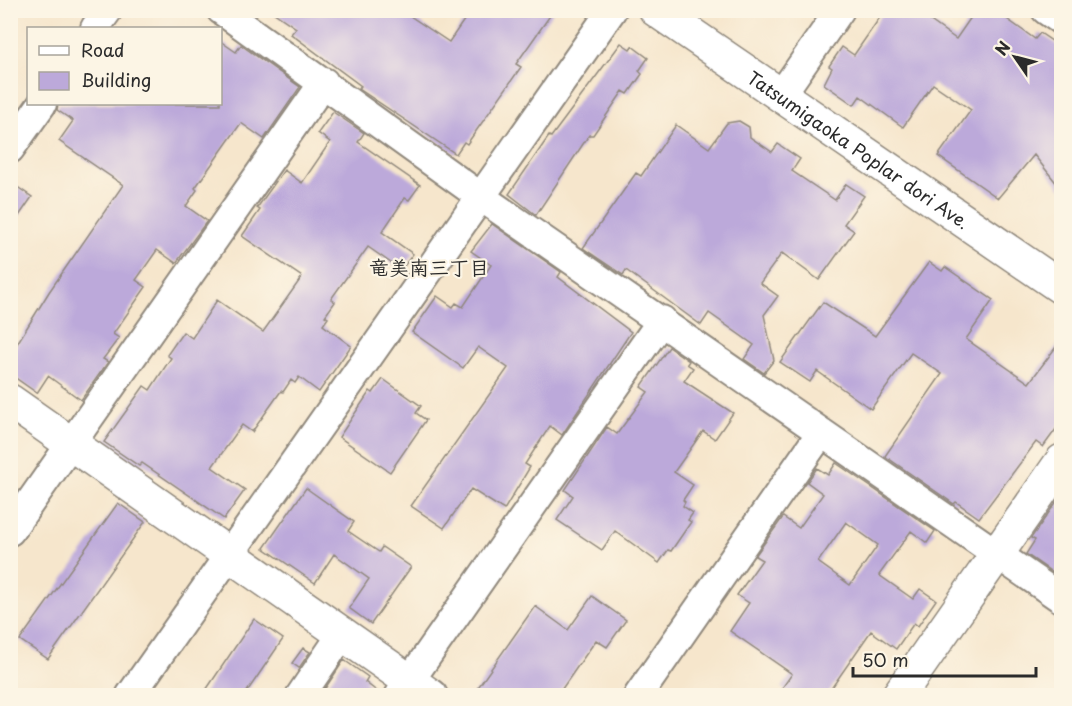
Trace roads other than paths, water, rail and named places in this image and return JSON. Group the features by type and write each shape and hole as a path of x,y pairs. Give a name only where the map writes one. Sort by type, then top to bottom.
{"street":[{"path":"96,27 108,10"},
{"path":"221,10 481,196 1062,599"},
{"path":"130,696 612,10"},
{"name":"Tatsumigaoka Poplar dori Ave.","path":"656,10 1062,288"},
{"path":"781,95 840,10"},
{"path":"1046,10 1062,21"},
{"path":"10,531 324,82"},
{"path":"10,149 41,105"},
{"path":"10,401 343,633 413,690 662,320"},
{"path":"638,696 821,433"},
{"path":"898,696 1062,461"},
{"path":"300,696 343,633"}],"district":[{"name":"竜美南三丁目","path":"429,267"}]}
